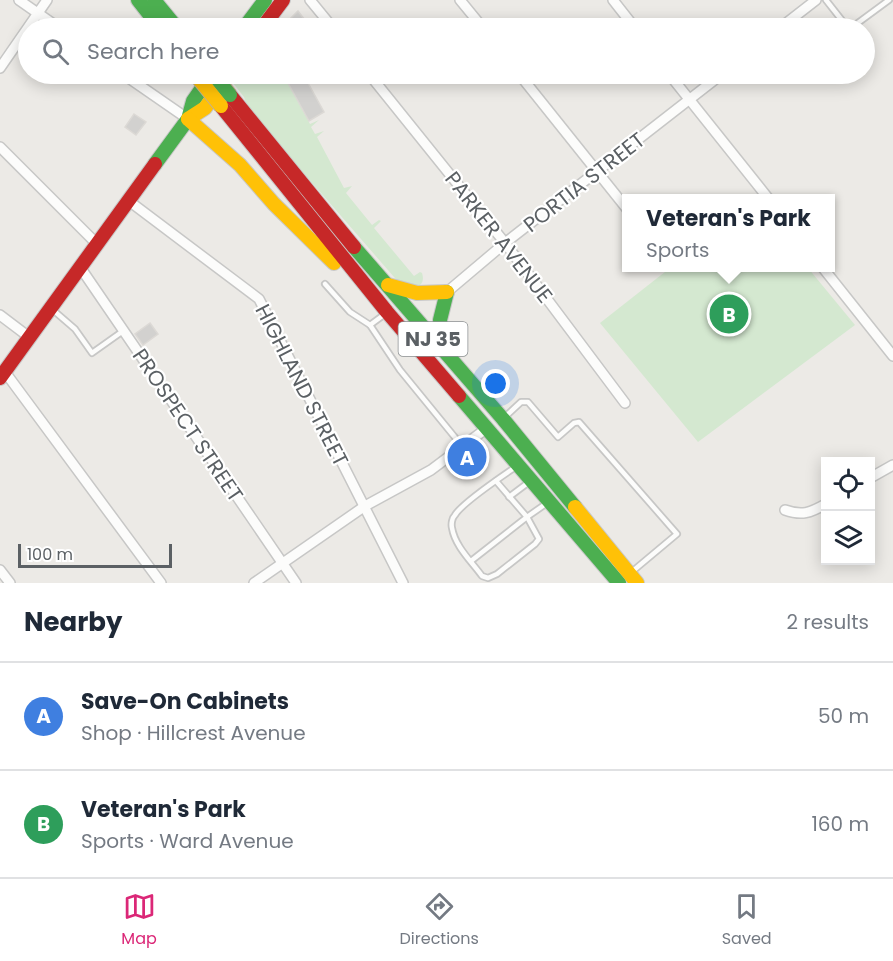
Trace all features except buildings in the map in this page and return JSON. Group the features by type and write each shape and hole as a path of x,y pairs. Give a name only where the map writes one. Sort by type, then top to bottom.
{"main road":[{"path":"138,0 152,18"},
{"path":"154,0 169,18"},
{"path":"252,18 265,0"},
{"path":"270,18 283,0"},
{"path":"2,375 188,119 193,101 205,84"},
{"name":"NJ 35","path":"207,84 226,100 502,418 634,578"},
{"name":"NJ 35","path":"217,84 226,100 387,312 619,583"},
{"path":"188,119 205,108 223,84"},
{"path":"188,119 240,165 274,204 325,253 356,287 387,312"},
{"path":"386,284 404,292 419,295 447,292"},
{"path":"444,352 438,327 440,311 447,292"}],"street":[{"path":"19,0 45,18"},
{"path":"35,18 48,0"},
{"path":"310,0 325,18"},
{"path":"460,0 475,18"},
{"path":"613,0 627,18"},
{"path":"793,18 816,0"},
{"path":"0,68 18,42"},
{"path":"137,84 188,119"},
{"name":"PARKER AVENUE","path":"377,84 505,243 625,403"},
{"path":"527,84 622,203"},
{"path":"677,84 765,194"},
{"name":"PORTIA STREET","path":"447,292 505,243 709,84"},
{"path":"0,147 97,244"},
{"name":"HIGHLAND STREET","path":"129,201 259,299 403,583"},
{"name":"PROSPECT STREET","path":"80,267 296,583"},
{"path":"827,272 893,356"},
{"path":"0,315 29,337"},
{"path":"2,375 161,583"},
{"path":"254,583 365,506 431,470 487,428"},
{"path":"875,475 893,465"},
{"path":"785,510 798,514 811,513 821,507"},
{"path":"0,570 10,583"}],"lane":[{"path":"826,0 841,18"},
{"path":"863,18 889,0"},
{"path":"326,284 350,312 370,325 400,370 462,446"},
{"path":"51,308 75,329 92,353 123,331"},
{"path":"370,325 387,312"},
{"path":"502,418 524,401 528,402 558,437 574,423 579,422 677,534 634,578"},
{"path":"496,481 527,518 539,539 497,574 488,578 482,576 455,538 451,526 452,521 455,514 496,481 518,464"},
{"path":"509,497 532,480"},
{"path":"471,561 550,501"}],"green space":[{"path":"234,84 288,84 310,124 319,120 311,127 315,134 324,131 317,137 344,188 352,186 346,193 372,225 381,221 374,228 414,276 422,273 423,277 419,286 397,280 288,155 246,103"},
{"path":"665,272 811,272 855,325 698,442 600,323"}],"traffic: fast":[{"path":"138,0 152,18"},
{"path":"154,0 169,18"},
{"path":"252,18 265,0"},
{"path":"155,164 188,119 193,101 205,84"},
{"path":"221,84 230,95"},
{"path":"354,247 503,419 575,507"},
{"path":"443,348 440,320 447,292"},
{"path":"459,396 619,583"}],"traffic: slow":[{"path":"203,84 221,106"},
{"path":"188,119 205,108 223,84"},
{"path":"188,119 240,165 274,204 334,263"},
{"path":"388,285 417,293 447,292"},
{"path":"575,507 637,583"}],"traffic: jam":[{"path":"270,18 283,0"},
{"path":"230,95 354,247"},
{"path":"221,106 387,312 459,396"},
{"path":"0,378 155,164"}],"place":[{"name":"Veteran's Park","path":"729,314"},
{"name":"Save-On Cabinets","path":"467,457"}]}
